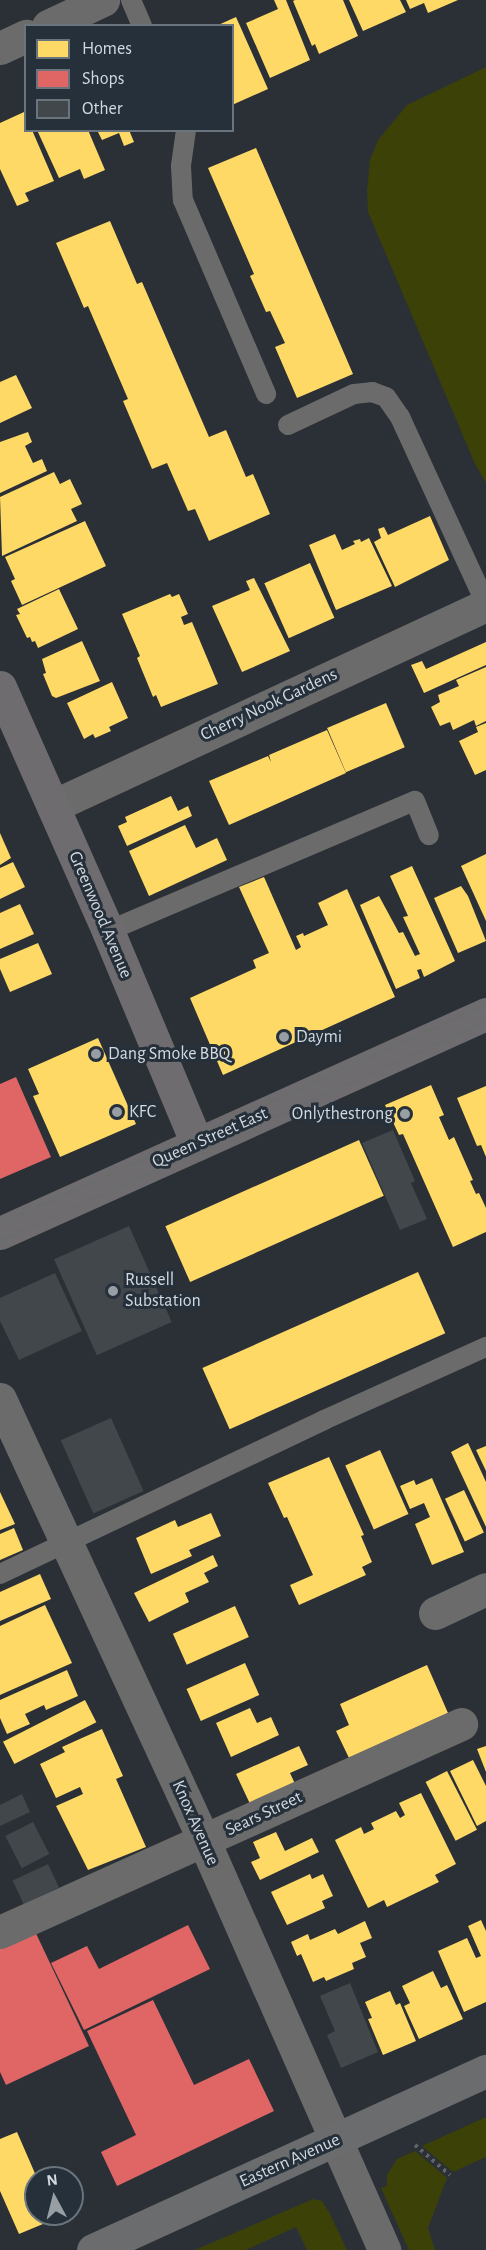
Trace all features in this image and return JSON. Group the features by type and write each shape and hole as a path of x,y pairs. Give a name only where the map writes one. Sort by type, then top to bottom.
{"main road":[{"name":"Greenwood Avenue","path":"0,687 108,931 197,1144"},
{"name":"Queen Street East","path":"0,1233 486,1014"},
{"name":"Eastern Avenue","path":"93,2250 486,2071"}],"street":[{"path":"52,24 103,0"},
{"path":"0,48 24,37"},
{"name":"Cherry Nook Gardens","path":"53,806 486,604"},
{"name":"Knox Avenue","path":"0,1399 65,1545 204,1841 384,2250"},
{"path":"435,1612 486,1589"},
{"name":"Sears Street","path":"0,1932 461,1724"}],"lane":[{"path":"131,0 141,24"},
{"path":"186,132 181,166 183,200 266,394"},
{"path":"288,425 354,394 372,392 386,398 400,417 486,604"},
{"path":"108,931 415,801 429,835"},
{"path":"0,1574 324,1420 486,1347"}],"path":[{"path":"416,2145 450,2175"}],"green space":[{"path":"486,67 486,483 475,464 368,212 367,191 370,160 378,140 407,105"},
{"path":"486,2117 486,2157 453,2172 422,2146"},
{"path":"415,2151 447,2178 428,2228 435,2250 409,2250 381,2188 387,2186 387,2175 397,2159"},
{"path":"313,2199 322,2201 347,2250 307,2250 296,2227 246,2250 195,2250"}],"building: Homes":[{"path":"274,0 286,0 310,60 270,78 246,23 278,9"},
{"path":"343,0 358,36 319,54 315,44 312,46 293,1"},
{"path":"349,0 400,0 406,12 363,31"},
{"path":"406,0 458,0 428,13 424,3 410,9"},
{"path":"236,17 268,89 234,104 234,24 220,24"},
{"path":"24,112 24,132 33,132 54,181 25,193 29,201 17,206 0,169 0,123"},
{"path":"38,132 89,132 105,170 84,179 80,169 59,178"},
{"path":"98,132 130,132 134,142 124,146 119,133 102,140"},
{"path":"256,148 353,374 297,398 275,347 285,343 270,311 266,312 250,276 254,274 208,168"},
{"path":"110,221 137,284 142,282 209,437 226,430 246,477 253,474 270,514 209,541 195,509 188,511 167,463 152,469 123,401 128,399 88,306 84,308 56,243"},
{"path":"16,375 32,408 0,423 0,382"},
{"path":"28,432 32,442 25,446 33,463 42,459 47,471 0,493 0,442"},
{"path":"54,472 60,484 70,479 82,504 71,509 77,521 2,556 0,497"},
{"path":"430,516 449,560 395,587 374,542 381,538 378,529 384,527 388,535"},
{"path":"85,521 106,566 22,605 11,581 15,579 5,557"},
{"path":"335,534 342,550 355,544 353,541 360,539 361,542 369,538 392,586 336,610 309,545"},
{"path":"310,563 334,618 289,638 264,583"},
{"path":"254,578 290,651 242,672 212,606 250,590 246,581"},
{"path":"59,589 78,629 38,648 35,641 32,642 30,637 27,638 16,615 20,614 17,609"},
{"path":"170,594 172,597 179,594 188,614 181,617 184,625 192,622 218,684 161,707 156,695 153,697 137,658 140,656 122,614"},
{"path":"82,641 100,681 56,698 52,696 43,674 46,673 42,659"},
{"path":"486,642 486,665 424,693 411,665 422,661 426,669"},
{"path":"486,667 486,721 476,726 474,720 453,730 450,722 440,726 431,707 440,702 438,695 459,686 456,680"},
{"path":"112,682 128,718 109,727 111,731 95,738 93,734 84,739 67,703"},
{"path":"386,703 405,747 346,772 327,728"},
{"path":"486,723 486,770 475,775 459,741 478,732 476,727"},
{"path":"327,730 346,773 229,825 209,781 268,756 271,762 269,755"},
{"path":"171,796 178,811 188,806 192,816 127,846 118,826 127,822 125,817"},
{"path":"185,825 196,848 217,838 227,860 149,896 129,851"},
{"path":"0,833 11,858 0,865"},
{"path":"486,854 486,921 461,866"},
{"path":"13,862 25,887 0,899 0,868"},
{"path":"412,866 455,961 424,977 421,969 417,970 420,978 396,989 360,905 379,896 399,933 403,932 415,956 420,954 403,917 408,916 390,876"},
{"path":"264,877 296,950 301,947 296,936 303,933 304,936 328,925 318,903 347,889 395,997 223,1075 190,998 256,968 253,960 269,953 239,887"},
{"path":"461,886 468,896 486,941 458,953 434,898"},
{"path":"20,904 34,934 0,949 0,913"},
{"path":"38,943 52,974 10,992 0,969 0,959"},
{"path":"98,1038 136,1124 60,1157 33,1096 39,1094 28,1069"},
{"path":"431,1085 444,1115 439,1117 449,1140 454,1137 473,1180 470,1181 486,1208 486,1232 453,1247 403,1134 399,1135 385,1105"},
{"path":"486,1086 486,1157 481,1145 477,1146 457,1098"},
{"path":"359,1140 384,1196 190,1282 165,1226"},
{"path":"418,1272 445,1333 230,1429 202,1368"},
{"path":"468,1443 486,1482 486,1527 451,1452"},
{"path":"486,1446 486,1471 476,1450"},
{"path":"380,1450 408,1514 374,1529 345,1465"},
{"path":"329,1457 364,1535 361,1536 372,1562 362,1567 366,1575 299,1605 290,1585 313,1575 287,1517 284,1518 268,1483"},
{"path":"432,1478 464,1552 432,1565 415,1524 430,1517 424,1503 410,1509 400,1486 414,1480 416,1485"},
{"path":"464,1490 484,1533 465,1541 445,1499"},
{"path":"0,1492 15,1524 0,1530"},
{"path":"211,1513 221,1536 189,1550 192,1556 151,1574 136,1538 175,1520 178,1527"},
{"path":"14,1528 23,1550 0,1560 0,1534"},
{"path":"213,1555 218,1566 204,1573 209,1582 185,1593 189,1602 149,1622 134,1593"},
{"path":"40,1574 51,1599 0,1621 0,1592"},
{"path":"45,1605 72,1663 0,1695 0,1626"},
{"path":"235,1606 249,1637 187,1665 173,1634"},
{"path":"245,1663 259,1695 201,1721 187,1689"},
{"path":"427,1665 448,1713 349,1758 336,1731 349,1725 340,1704"},
{"path":"67,1670 78,1696 46,1710 44,1705 25,1714 30,1724 7,1734 0,1718 0,1700"},
{"path":"85,1700 96,1722 14,1764 3,1742"},
{"path":"250,1708 257,1723 271,1717 279,1735 231,1757 216,1723"},
{"path":"102,1729 123,1776 116,1779 146,1847 88,1870 56,1806 83,1794 80,1787 56,1798 40,1764 65,1752 62,1747"},
{"path":"299,1746 308,1765 290,1773 296,1786 251,1806 236,1774"},
{"path":"486,1746 486,1772 477,1749"},
{"path":"473,1760 486,1786 486,1821 477,1826 450,1771"},
{"path":"447,1771 477,1830 456,1841 426,1782"},
{"path":"421,1793 456,1864 435,1875 439,1882 387,1907 384,1900 368,1908 335,1840 361,1827 364,1834 374,1829 371,1823 396,1811 400,1818 405,1815 399,1803"},
{"path":"276,1832 285,1851 312,1838 319,1852 260,1880 251,1862 260,1858 253,1842"},
{"path":"310,1874 312,1879 323,1874 333,1896 322,1901 325,1908 287,1925 271,1892"},
{"path":"481,1920 486,1931 486,2002 464,2012 438,1951 467,1938 476,1958 481,1956 468,1926"},
{"path":"365,1921 372,1938 360,1943 366,1957 352,1963 354,1969 326,1981 324,1977 313,1982 301,1954 297,1956 291,1942 308,1934 310,1940 335,1929 338,1934"},
{"path":"433,1971 441,1988 447,1985 463,2019 419,2039 404,2006 410,2003 402,1986"},
{"path":"390,1991 396,2005 400,2003 416,2041 383,2055 368,2019 372,2018 365,2002"},
{"path":"17,2132 32,2166 24,2166 24,2226 38,2226 19,2234 0,2191 0,2139"}],"building: Shops":[{"path":"16,1077 51,1157 0,1179 0,1084"},
{"path":"188,1925 210,1969 84,2030 51,1963 87,1946 99,1969"},
{"path":"33,1927 89,2046 6,2085 0,2072 0,1943"},
{"path":"153,2000 194,2085 249,2059 274,2111 117,2186 101,2152 136,2135 87,2031"}],"building: Other":[{"path":"393,1130 415,1181 411,1183 427,1219 400,1230 362,1143"},
{"name":"Russell Substation","path":"129,1226 172,1322 97,1355 54,1259"},
{"path":"55,1273 82,1331 19,1360 0,1321 0,1298"},
{"path":"111,1418 144,1491 93,1513 61,1440"},
{"path":"22,1794 30,1812 0,1826 0,1805"},
{"path":"33,1822 49,1854 22,1868 5,1836"},
{"path":"48,1864 59,1888 24,1904 13,1880"},
{"path":"350,1983 378,2052 341,2068 327,2035 335,2031 320,1996"}],"tram line":[{"path":"0,1224 486,1005"},
{"path":"0,1241 486,1022"}],"place":[{"name":"Daymi","path":"284,1037"},
{"name":"Dang Smoke BBQ","path":"96,1054"},
{"name":"KFC","path":"117,1112"},
{"name":"Onlythestrong","path":"405,1114"},
{"name":"Russell Substation","path":"113,1291"}]}
